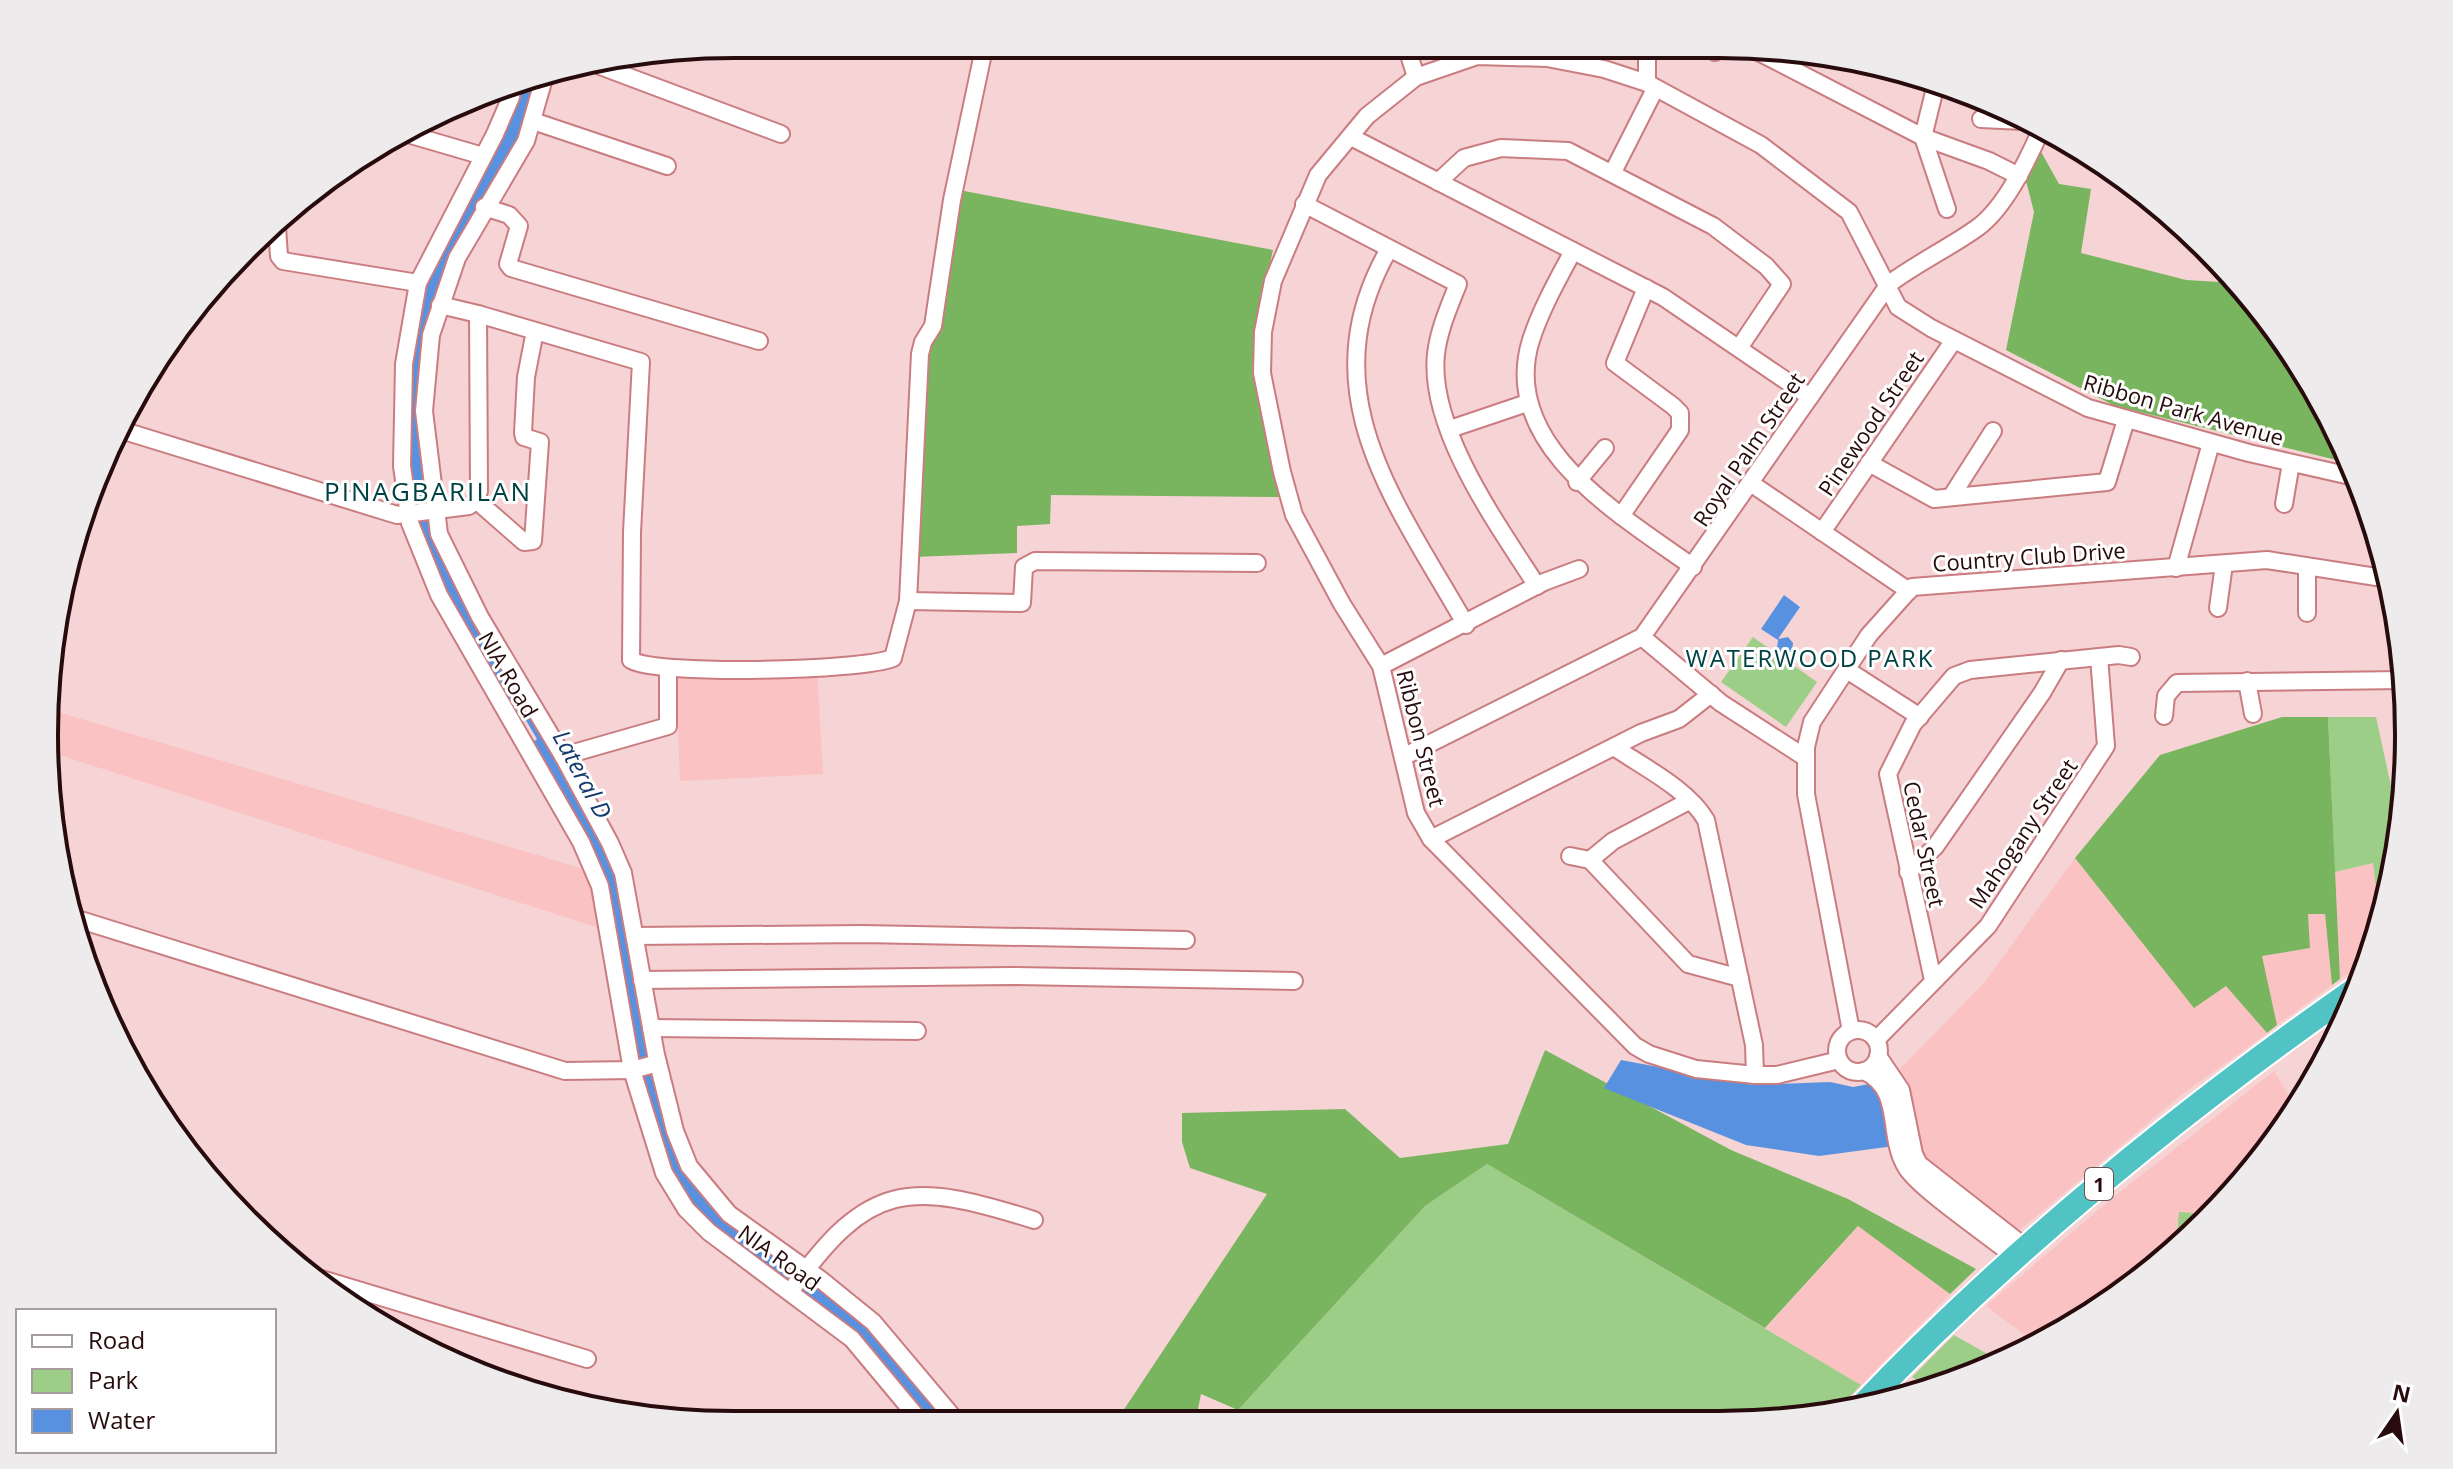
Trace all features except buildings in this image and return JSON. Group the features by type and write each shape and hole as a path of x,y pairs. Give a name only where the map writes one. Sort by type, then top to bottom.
{"highway":[{"name":"1","path":"1876,1392 1968,1298 2020,1252 2230,1079 2341,1000"}],"street":[{"path":"440,305 641,362 628,651 631,660 638,665 668,668 773,669 893,658 908,601 920,354 933,326 952,200 982,58"},
{"path":"1410,58 1416,77"},
{"name":"Ribbon Street","path":"1471,58 1416,77 1367,116 1318,175 1273,281 1263,332 1262,373 1294,515 1342,604 1381,666 1416,813 1431,839 1635,1046 1696,1069 1755,1075 1777,1075 1839,1060"},
{"name":"Ribbon Street","path":"1533,58 1604,69 1651,86"},
{"path":"1613,172 1651,86 1648,58"},
{"path":"1775,60 1923,137 1989,161 2019,176"},
{"path":"610,70 781,134"},
{"path":"542,86 526,141 484,207 457,258 415,367 427,448 423,513 439,534 455,571 592,834 623,873 651,1028 646,1066 700,1183 799,1280 873,1322 928,1411"},
{"name":"Ribbon Park Avenue","path":"1651,86 1761,145 1849,212 1889,284 1898,307 1954,340 2088,408 2211,443 2343,475"},
{"path":"1934,93 1923,137 1947,209"},
{"name":"NIA Road","path":"511,96 418,283 415,367 402,466 423,513 439,595 547,751 592,834 600,886 646,1066 664,1173 686,1209 709,1232 799,1280 852,1339 926,1411"},
{"path":"533,121 667,166"},
{"path":"418,137 483,156"},
{"path":"1351,137 1646,288 1810,397"},
{"name":"Royal Palm Street","path":"1642,637 1752,484 1889,284 1918,262 1980,226 2019,176 2037,138"},
{"path":"1438,182 1464,158 1501,148 1568,151 1713,226 1788,283 1739,348"},
{"path":"1304,204 1389,249 1466,283 1443,322 1435,358 1450,429 1485,505 1537,586"},
{"path":"484,207 509,215 519,226 508,264 511,268 759,341"},
{"path":"278,236 279,256 283,261 418,283"},
{"path":"1389,249 1370,281 1355,339 1358,396 1372,452 1404,521 1466,625"},
{"path":"1573,251 1531,342 1527,403 1577,482 1693,567"},
{"path":"1621,516 1687,416 1609,364 1646,288"},
{"path":"129,432 423,513 469,506 476,500 480,434 478,314"},
{"path":"476,500 524,542 533,541 540,442 524,437 523,433 526,377 535,331"},
{"name":"Pinewood Street","path":"1822,532 1954,340"},
{"path":"1450,429 1527,403"},
{"path":"1869,463 1921,500 2107,482 2126,420"},
{"path":"1951,497 1993,431"},
{"path":"2176,568 2211,443"},
{"path":"1577,482 1605,448"},
{"path":"2284,504 2291,463"},
{"path":"1752,484 1909,591"},
{"name":"Country Club Drive","path":"1851,1031 1806,794 1806,758 1812,722 1869,635 1912,587 2267,560 2376,577"},
{"path":"908,601 1022,603 1024,567 1035,561 1257,563"},
{"path":"2218,608 2224,564"},
{"path":"2307,567 2307,613"},
{"path":"1381,666 1537,586 1579,569"},
{"path":"1403,757 1642,637 1711,694 1806,758"},
{"name":"Mahogany Street","path":"1877,1048 1933,980 1988,926 2106,746 2099,657"},
{"name":"Cedar Street","path":"1933,980 1888,774 1902,743 1954,676 1999,665 2131,657"},
{"path":"1908,872 1935,847 2042,693 2061,660"},
{"path":"547,751 668,726 668,668"},
{"path":"1847,670 1920,717"},
{"path":"2164,716 2166,696 2177,683 2393,680"},
{"path":"2247,681 2253,714"},
{"path":"1431,839 1614,747 1679,719 1711,694"},
{"path":"2106,746 2124,744"},
{"path":"1614,747 1689,801 1706,820 1754,1045 1755,1075"},
{"path":"1590,860 1613,841 1689,801"},
{"path":"1570,856 1590,860 1688,964 1700,971 1740,978"},
{"path":"84,921 565,1071 646,1066"},
{"path":"636,936 862,934 1186,940"},
{"path":"642,980 1025,976 1294,981"},
{"path":"651,1028 917,1031"},
{"path":"1851,1031 1868,1032 1901,1090 1914,1154 1919,1164 2020,1252 1912,1175 1900,1150 1888,1090 1879,1078 1864,1071 1849,1070 1839,1060 1839,1041 1851,1031"},
{"path":"1864,1071 1877,1048"},
{"path":"799,1280 834,1235 859,1213 879,1202 904,1196 948,1198 1034,1220"},
{"path":"343,1286 587,1359"}],"shaded area":[{"path":"817,670 823,774 680,781 676,674"},
{"path":"58,712 584,869 595,893 602,929 58,755"},
{"path":"2075,858 2194,1007 2226,986 2267,1033 2180,1096 2016,1233 1919,1152 1895,1074 1984,983"},
{"path":"2373,863 2376,891 2352,971 2340,979 2335,872"},
{"path":"2308,914 2325,914 2332,985 2277,1025 2262,956 2310,948"},
{"path":"2274,1071 2289,1097 2281,1110 2227,1181 2197,1213 2179,1212 2177,1232 2165,1243 2094,1297 2027,1336 1986,1306 2111,1199"},
{"path":"1859,1226 1950,1294 1861,1385 1766,1328"}],"green space":[{"path":"2040,150 2059,184 2091,189 2081,253 2186,280 2221,282 2281,359 2337,460 2115,406 2006,350 2034,212 2024,173"},
{"path":"959,190 1273,250 1255,329 1252,373 1280,497 1051,495 1050,524 1017,526 1017,553 913,557 921,380"},
{"path":"1753,637 1817,682 1786,727 1721,682"},
{"path":"2282,717 2328,717 2340,979 2332,985 2325,914 2308,914 2310,948 2262,956 2277,1025 2267,1033 2226,986 2194,1008 2075,858 2160,755"},
{"path":"2328,717 2376,717 2392,792 2376,891 2373,863 2335,872"},
{"path":"1545,1050 1731,1150 1848,1199 1976,1269 1950,1294 1858,1226 1765,1328 1487,1164 1425,1206 1238,1410 1201,1394 1197,1411 1123,1411 1267,1194 1190,1168 1182,1142 1182,1113 1345,1109 1400,1158 1508,1144"},
{"path":"1487,1164 1861,1385 1848,1398 1763,1410 1238,1410 1425,1206"},
{"path":"2179,1212 2197,1213 2177,1232"},
{"path":"1954,1335 1989,1355 1918,1381 1912,1377"}],"water":[{"name":"Lateral D","path":"537,88 515,149 451,259 418,419 419,452 431,504 514,684 620,873 693,1183 727,1219 872,1329 942,1411 921,1411 857,1331 714,1227 688,1200 677,1181 658,1138 637,1059 609,884 533,742 537,739 524,717 515,722 427,554 417,517 409,461 411,362 424,292 514,95"},
{"path":"1784,595 1800,607 1778,639 1788,637 1793,643 1792,651 1786,655 1777,649 1778,640 1761,629"},
{"path":"1621,1060 1754,1085 1830,1082 1853,1087 1880,1082 1894,1146 1819,1156 1746,1145 1604,1088"}],"district":[{"name":"PINAGBARILAN","path":"428,491"},
{"name":"WATERWOOD PARK","path":"1810,657"}]}
